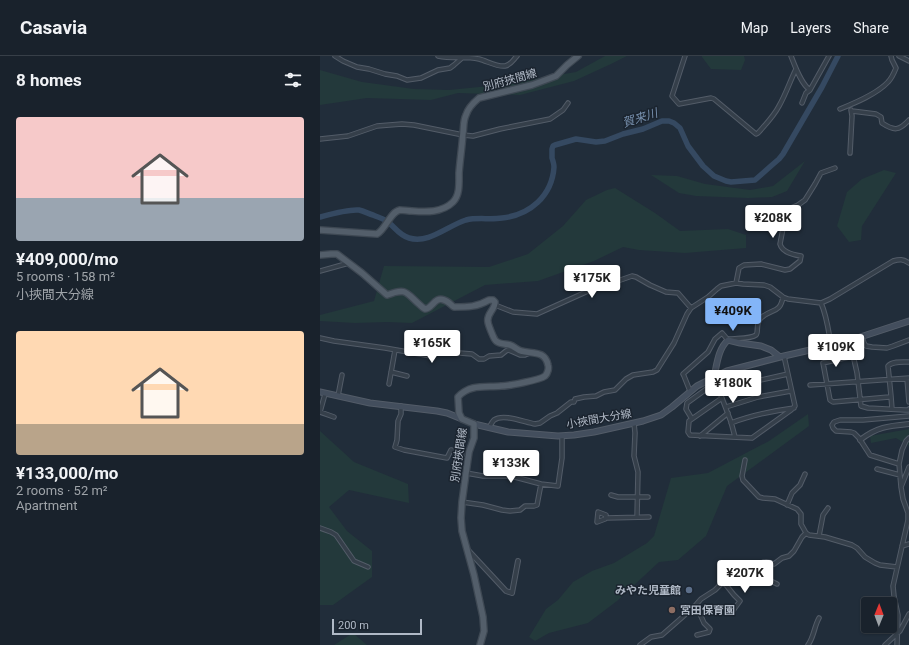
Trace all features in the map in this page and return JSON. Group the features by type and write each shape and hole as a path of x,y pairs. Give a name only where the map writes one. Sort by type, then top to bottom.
{"main road":[{"name":"別府挾間線","path":"320,230 374,234 381,232 393,214 400,210 434,212 453,202 458,194 460,159 466,114 474,102 479,98 532,85 556,76 578,56"},
{"path":"320,255 337,254 388,295 396,291 405,292 412,296 425,309 441,299 454,307 480,305 489,300 494,301 495,305"},
{"name":"別府挾間線","path":"480,645 484,631 484,621 461,522 466,473 469,455 474,440 474,424 462,419 459,413 458,398 460,395 474,388 504,386 534,380 545,376 548,368 546,358 542,354 520,351 509,345 499,343 494,339 487,319 495,305"},
{"name":"小挾間大分線","path":"474,424 508,432 562,436 594,432 634,423 650,419 661,414 672,407 697,386 715,380 727,371 845,342 909,321"},
{"path":"715,380 721,350 724,344 729,340 740,344 761,346 782,357"},
{"path":"322,393 370,403 442,412 462,419"}],"street":[{"path":"335,56 357,67 397,76 407,80 421,78 438,70 450,68 462,58"},
{"path":"438,56 478,59 504,66 510,64 517,56"},
{"path":"685,56 672,96 673,98 679,104 711,98 714,99 756,134 774,115 784,98 796,69"},
{"path":"791,56 796,69 807,88 810,90"},
{"path":"802,103 828,56"},
{"path":"840,109 878,91 889,81 896,68 891,56"},
{"path":"899,56 909,61"},
{"path":"320,139 348,136 377,126 402,124 472,136 500,129 550,120 563,110 568,103"},
{"path":"849,106 852,111 850,154"},
{"path":"852,111 876,114 881,117 882,123 896,129 903,127 909,120"},
{"path":"736,283 739,268 744,264 761,264 785,270 790,269 800,261 801,256 790,254 781,248 784,223 783,213 805,200 820,173 835,168"},
{"path":"488,428 492,422 499,418 505,417 535,424 540,423 557,413 571,402 574,402 575,399 584,396 596,396 604,392 615,390 626,379 633,375 657,370 674,343 691,308 721,286 736,283 764,285 770,287 788,299 821,303 893,261 904,259 909,263"},
{"path":"320,271 349,263"},
{"path":"495,305 513,312 537,314 586,292 632,276 666,292 678,293 691,308"},
{"path":"690,391 683,374 708,352 715,339 722,333 729,340 755,336 757,334 760,319 779,308 783,297"},
{"path":"821,303 830,339 841,338 844,339 845,342"},
{"path":"862,336 866,346 872,348 887,348 909,340"},
{"path":"320,338 431,356 433,351 435,351 472,354 479,359 501,355 508,350 525,356 530,352"},
{"path":"864,343 854,352 853,356 857,373 860,406 868,408 905,410 908,410 909,408"},
{"path":"389,384 395,350"},
{"path":"853,356 822,363 830,400 833,402 891,396"},
{"path":"782,357 788,374 795,406 794,408"},
{"path":"892,409 888,366 890,364 909,362"},
{"path":"391,372 407,376"},
{"path":"720,392 747,383 788,374"},
{"path":"338,396 342,375"},
{"path":"810,385 908,379 909,402"},
{"path":"692,419 686,409 687,403 715,380 736,437"},
{"path":"726,407 758,397 791,391"},
{"path":"322,393 320,412 334,416"},
{"path":"722,398 689,421 688,432 690,435 752,438 794,408"},
{"path":"401,406 395,447 447,458 451,450 469,455"},
{"path":"731,423 772,411 794,408"},
{"path":"700,436 728,413"},
{"path":"899,464 870,455 858,436 852,433 836,431 833,428 833,423 840,420 863,420 909,416"},
{"path":"634,423 634,456 637,468 638,497 637,518"},
{"path":"860,440 879,428 909,424"},
{"path":"466,473 483,476 511,476 541,484 558,486 562,458 562,436"},
{"path":"897,645 898,612 893,588 908,516 901,487 899,464 902,450 909,438"},
{"path":"745,460 742,476 743,480 759,497 775,499 797,509 801,514 801,524 806,533 812,536 819,536 854,546 863,556 877,564 897,567"},
{"path":"901,487 909,467"},
{"path":"877,469 900,475"},
{"path":"787,504 792,493 800,485 805,474"},
{"path":"462,502 483,504 502,510 520,510 525,506 537,505 541,484"},
{"path":"611,495 618,497 648,497"},
{"path":"819,536 823,515 828,508"},
{"path":"606,518 649,517"},
{"path":"320,528 336,535 354,561 368,567"},
{"path":"754,571 757,570 763,562 774,564 782,558 789,556 806,533"},
{"path":"902,546 909,544"},
{"path":"467,549 506,591 512,593 518,561"},
{"path":"640,645 651,638 662,635 701,599 713,592 739,567 754,571 758,575 777,584"},
{"path":"747,585 758,575"},
{"path":"722,582 740,601 732,612"},
{"path":"696,605 704,622 710,629 709,632 697,636"},
{"path":"885,645 903,627 909,614"},
{"path":"808,645 813,637 819,618"}],"green space":[{"path":"605,56 627,56 574,81 520,95 458,93 431,100 367,98 320,105 320,70 362,82 414,89 449,90 499,85 576,72"},
{"path":"702,56 744,56 745,60 741,70 711,69"},
{"path":"805,161 787,191 772,197 748,198 696,196 679,193 651,175 677,176 705,184 750,190 773,186"},
{"path":"884,170 896,173 862,226 861,240 849,242 837,226 847,192 862,179"},
{"path":"615,188 655,213 680,231 728,229 746,235 746,248 685,253 639,250 623,247 594,261 538,281 485,285 412,323 355,323 320,321 320,315 374,301 384,266 489,267 528,254 563,226 586,200 607,190"},
{"path":"808,414 809,426 727,486 706,536 678,560 659,562 617,601 588,623 549,633 535,641 529,637 546,609 558,600 573,582 592,571 614,563 647,543 654,536 671,478 708,473 769,441"},
{"path":"909,429 909,446 896,438 871,443 870,436"},
{"path":"320,431 354,462 408,484 409,503 349,490 329,507 347,531 372,551 372,577 333,605 320,605"},
{"path":"353,633 367,645 334,645"}],"waterway":[{"name":"賀来川","path":"320,217 345,211 359,210 384,219 405,237 424,239 438,234 466,220 498,219 512,216 522,213 538,202 549,187 554,167 552,158 553,146 576,139 596,142 605,141 623,134 643,129 662,121 669,121 680,128 688,146 703,166 714,176 731,182 755,180 783,154 822,87 838,56"}],"place":[{"name":"みやた児童館","path":"689,590"},
{"name":"宮田保育園","path":"672,610"}]}
